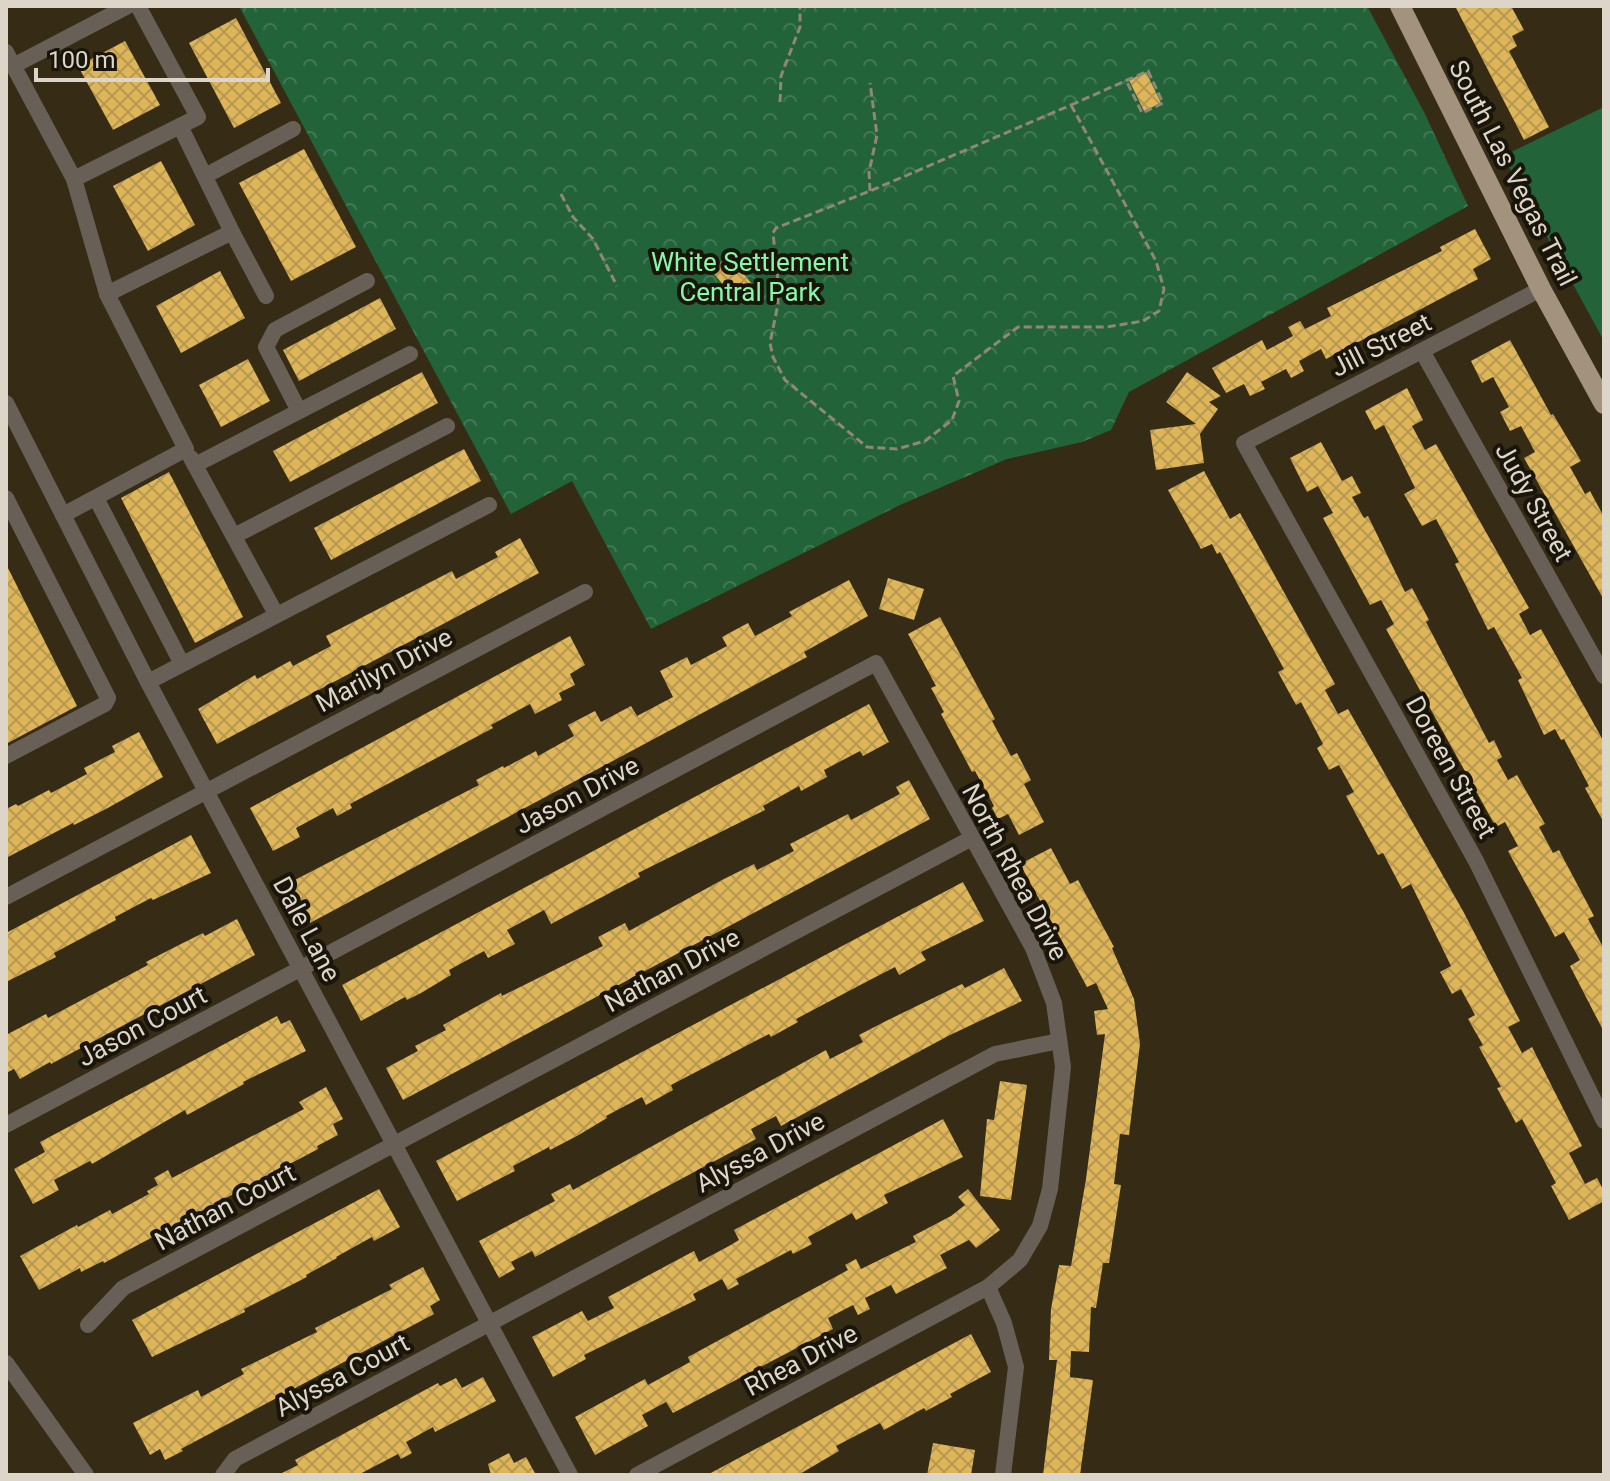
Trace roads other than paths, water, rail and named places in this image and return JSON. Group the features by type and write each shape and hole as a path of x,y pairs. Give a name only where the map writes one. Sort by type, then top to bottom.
{"main road":[{"name":"South Las Vegas Trail","path":"1400,6 1541,289 1604,404"}],"street":[{"path":"128,6 10,59 74,179 107,294 186,449 276,614"},
{"path":"74,179 198,117 138,6"},
{"path":"180,126 266,296"},
{"path":"205,176 293,129"},
{"path":"107,294 232,232"},
{"path":"299,411 266,347 275,330 367,281"},
{"name":"Jill Street","path":"1244,443 1541,289"},
{"name":"Judy Street","path":"1422,351 1604,676"},
{"path":"195,465 410,354"},
{"name":"Dale Lane","path":"6,403 148,682 570,1475"},
{"path":"234,536 447,426"},
{"name":"Doreen Street","path":"1244,443 1476,861 1604,1121"},
{"path":"63,515 186,449"},
{"path":"6,498 108,698 105,704 6,756"},
{"path":"96,498 182,664"},
{"path":"148,682 489,505"},
{"name":"Marilyn Drive","path":"6,897 585,592"},
{"name":"North Rhea Drive","path":"876,663 1033,948 1054,1003 1063,1067 1050,1189 1040,1226 1020,1260 988,1287"},
{"name":"Jason Drive","path":"300,969 876,663"},
{"name":"Nathan Drive","path":"394,1145 972,838"},
{"name":"Jason Court","path":"6,1125 300,969"},
{"name":"Alyssa Drive","path":"489,1324 995,1054 1059,1041"},
{"name":"Nathan Court","path":"88,1325 123,1288 394,1145"},
{"path":"988,1287 1004,1323 1016,1367 1003,1475"},
{"name":"Rhea Drive","path":"637,1475 988,1287"},
{"name":"Alyssa Court","path":"223,1475 235,1459 489,1324"},
{"path":"6,1363 86,1475"}],"park label":[{"name":"White Settlement Central Park","path":"750,277"}]}
